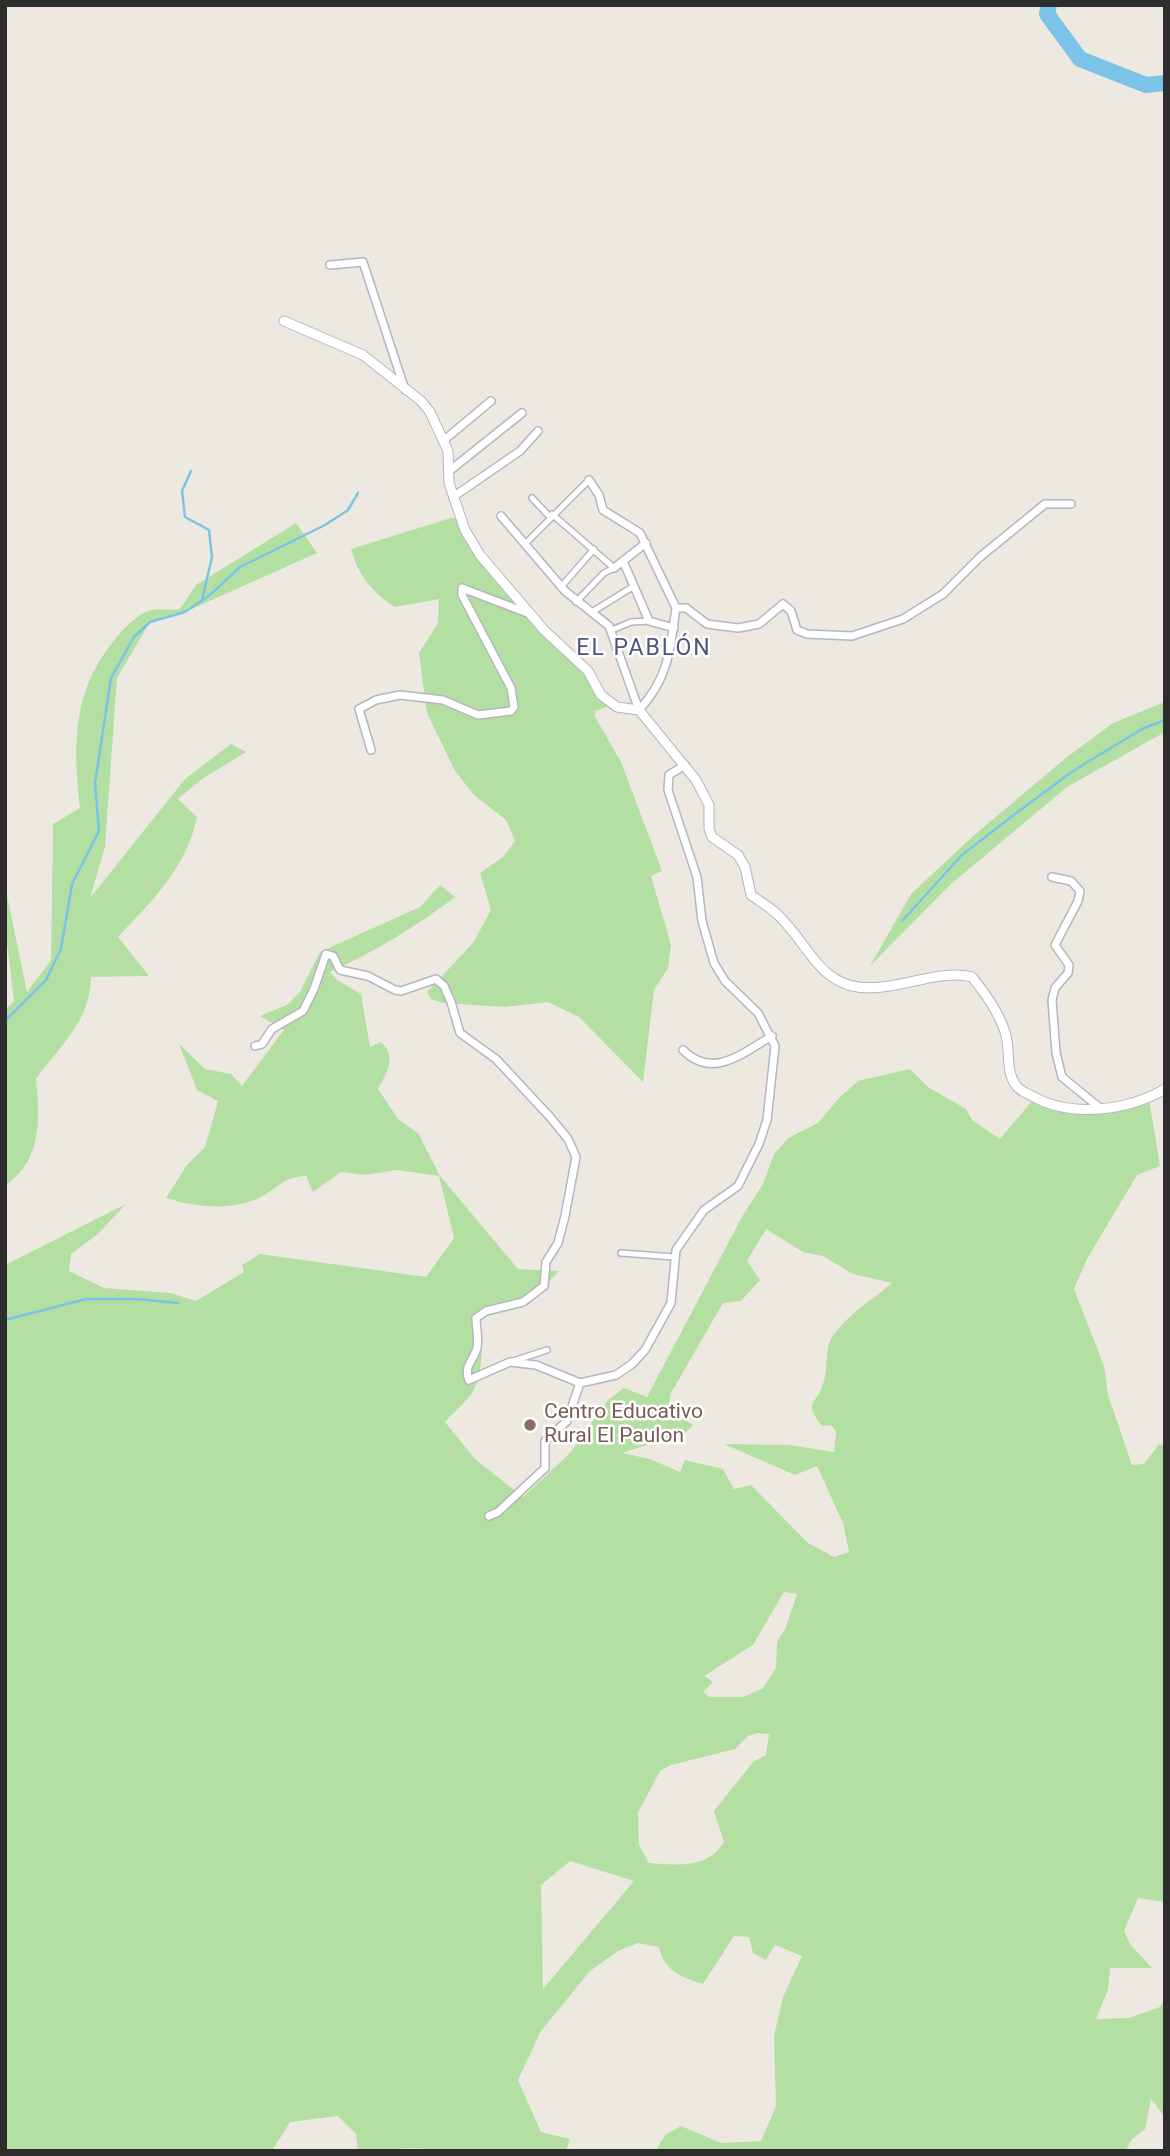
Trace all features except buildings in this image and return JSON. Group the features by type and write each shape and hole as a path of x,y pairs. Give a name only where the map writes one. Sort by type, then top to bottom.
{"street":[{"path":"330,265 363,262 405,390"},
{"path":"284,321 363,355 421,401 430,412 448,451 447,472 453,497 465,530 480,555 559,646 588,671 601,695 617,707 639,710"},
{"path":"443,441 491,401"},
{"path":"447,472 522,413"},
{"path":"453,497 520,451 538,431"},
{"path":"525,544 551,515 589,480 600,495 603,510 636,530 646,543 676,608 669,663 654,694 639,710"},
{"path":"532,498 614,568"},
{"path":"676,608 686,608 707,624 738,628 759,624 783,604 791,611 797,630 807,634 852,636 903,618 943,594 980,557 1045,504 1071,504"},
{"path":"501,516 561,587 611,630 639,710 685,765 709,805 709,829 712,838 738,855 746,867 751,895 777,914 815,963 839,982 863,989 940,975 972,977 1005,1032 1010,1073 1016,1087 1052,1107 1074,1110 1100,1108 1149,1098 1165,1089"},
{"path":"576,602 604,573 646,543"},
{"path":"561,587 594,549"},
{"path":"623,561 649,621"},
{"path":"592,612 634,586"},
{"path":"371,750 359,709 376,700 400,695 423,696 443,700 478,715 511,711 514,707 511,688 462,595 461,588 530,614"},
{"path":"611,630 631,622 649,621 674,628"},
{"path":"510,1362 536,1365 580,1383 616,1374 645,1350 671,1303 675,1283 674,1257 704,1210 738,1186 755,1154 767,1120 775,1056 772,1035 758,1013 725,981 715,963 702,921 696,877 668,790 669,775 685,765"},
{"path":"1052,877 1071,881 1080,891 1055,945 1069,965 1068,973 1055,988 1052,1000 1056,1053 1062,1077 1100,1108"},
{"path":"255,1046 262,1044 272,1030 303,1011 326,954 333,956 340,970 368,976 395,990 401,991 436,979 444,986 460,1033 468,1042 496,1059 562,1130 576,1157 576,1169 558,1243 546,1262 544,1286 523,1302 486,1311 476,1318 476,1351 466,1368 467,1377 469,1380 482,1376 510,1362 547,1350"},
{"path":"683,1050 699,1063 718,1064 772,1035"},
{"path":"621,1253 674,1257"},
{"path":"489,1516 498,1512 545,1468 545,1441 567,1421 580,1383"}],"green space":[{"path":"451,518 462,520 490,560 569,654 598,695 611,705 596,711 594,715 621,762 662,871 651,876 671,945 668,968 654,990 643,1082 579,1017 548,1002 505,1007 443,1003 431,999 427,992 473,943 491,910 480,873 503,857 515,841 506,820 474,795 455,771 427,713 419,653 438,623 439,599 395,607 367,583 351,549"},
{"path":"296,523 317,553 185,612 150,622 117,678 105,847 90,898 185,779 231,744 246,752 202,779 178,799 197,817 185,852 166,882 118,937 149,976 91,977 86,1007 80,1020 36,1079 38,1124 32,1152 17,1176 5,1186 5,1010 14,1001 5,926 5,886 27,992 51,960 53,824 80,808 76,764 78,721 89,681 112,643 138,617 152,610 180,609 196,585"},
{"path":"1165,702 1165,732 1067,787 951,884 870,966 911,894 973,836 1067,757 1113,723"},
{"path":"440,885 455,897 395,938 330,972 337,980 361,994 370,1047 381,1042 389,1053 389,1065 378,1089 399,1120 418,1133 440,1176 518,1269 559,1271 524,1307 488,1316 478,1323 481,1359 476,1386 445,1422 475,1459 523,1497 570,1453 608,1400 624,1388 647,1397 743,1215 763,1184 774,1154 788,1138 818,1123 858,1081 910,1069 928,1087 966,1109 972,1120 1000,1139 1031,1102 1074,1113 1149,1099 1160,1166 1137,1175 1087,1259 1074,1289 1104,1366 1108,1395 1132,1465 1144,1464 1159,1444 1165,1446 1165,1902 1138,1898 1124,1931 1130,1944 1152,1968 1110,1968 1108,1990 1096,2019 1129,2018 1160,2007 1165,1999 1165,2117 1151,2099 1145,2129 1131,2140 1126,2151 656,2151 665,2135 681,2126 721,2143 761,2141 776,2106 774,2036 783,1997 802,1956 775,1945 766,1960 753,1953 749,1937 734,1936 703,1984 688,1979 669,1967 659,1947 638,1943 618,1951 590,1971 541,2031 518,2080 541,2132 570,2139 566,2151 435,2151 409,2148 358,2151 356,2134 338,2116 290,2122 272,2151 5,2151 5,1265 126,1204 98,1234 71,1254 69,1271 104,1288 171,1293 196,1301 244,1272 242,1265 260,1254 426,1277 454,1238 439,1176 397,1170 365,1175 341,1172 313,1192 306,1176 298,1177 285,1181 257,1199 223,1206 189,1204 166,1198 187,1165 205,1147 218,1101 197,1090 179,1044 205,1069 231,1074 242,1086 284,1030 260,1016 287,1005 300,992 320,952 420,907","holes":["766,1229 803,1252 823,1256 853,1274 892,1283 846,1320 828,1347 824,1379 812,1408 822,1426 831,1425 836,1432 834,1452 789,1445 724,1444 795,1475 817,1466 843,1523 849,1552 834,1557 808,1543 751,1485 734,1489 723,1469 685,1460 680,1472 650,1459 622,1453 685,1433 693,1425 668,1409 671,1393 723,1303 741,1301 760,1280 747,1261","784,1592 797,1594 786,1627 777,1642 776,1668 763,1688 743,1697 710,1697 703,1692 713,1682 704,1676 753,1645","757,1733 769,1734 766,1755 753,1762 714,1811 724,1842 717,1851 701,1861 691,1863 649,1863 639,1845 638,1813 660,1771 671,1765 735,1749 748,1736","570,1861 634,1881 543,1989 541,1885"]}],"waterway":[{"path":"1049,5 1047,14 1080,59 1146,85 1165,83"},
{"path":"191,471 182,491 185,517 209,530 212,557 202,600"},
{"path":"5,1021 46,980 61,949 72,884 99,831 95,783 111,678 134,637 150,622 185,612 210,595 240,567 325,525 348,510 358,493"},
{"path":"902,921 962,855 1015,814 1073,771 1142,729 1165,720"},
{"path":"5,1320 86,1299 137,1299 178,1303"}],"place":[{"name":"Centro Educativo Rural El Paulon","path":"530,1425"}],"district":[{"name":"EL PABLÓN","path":"644,649"}]}
